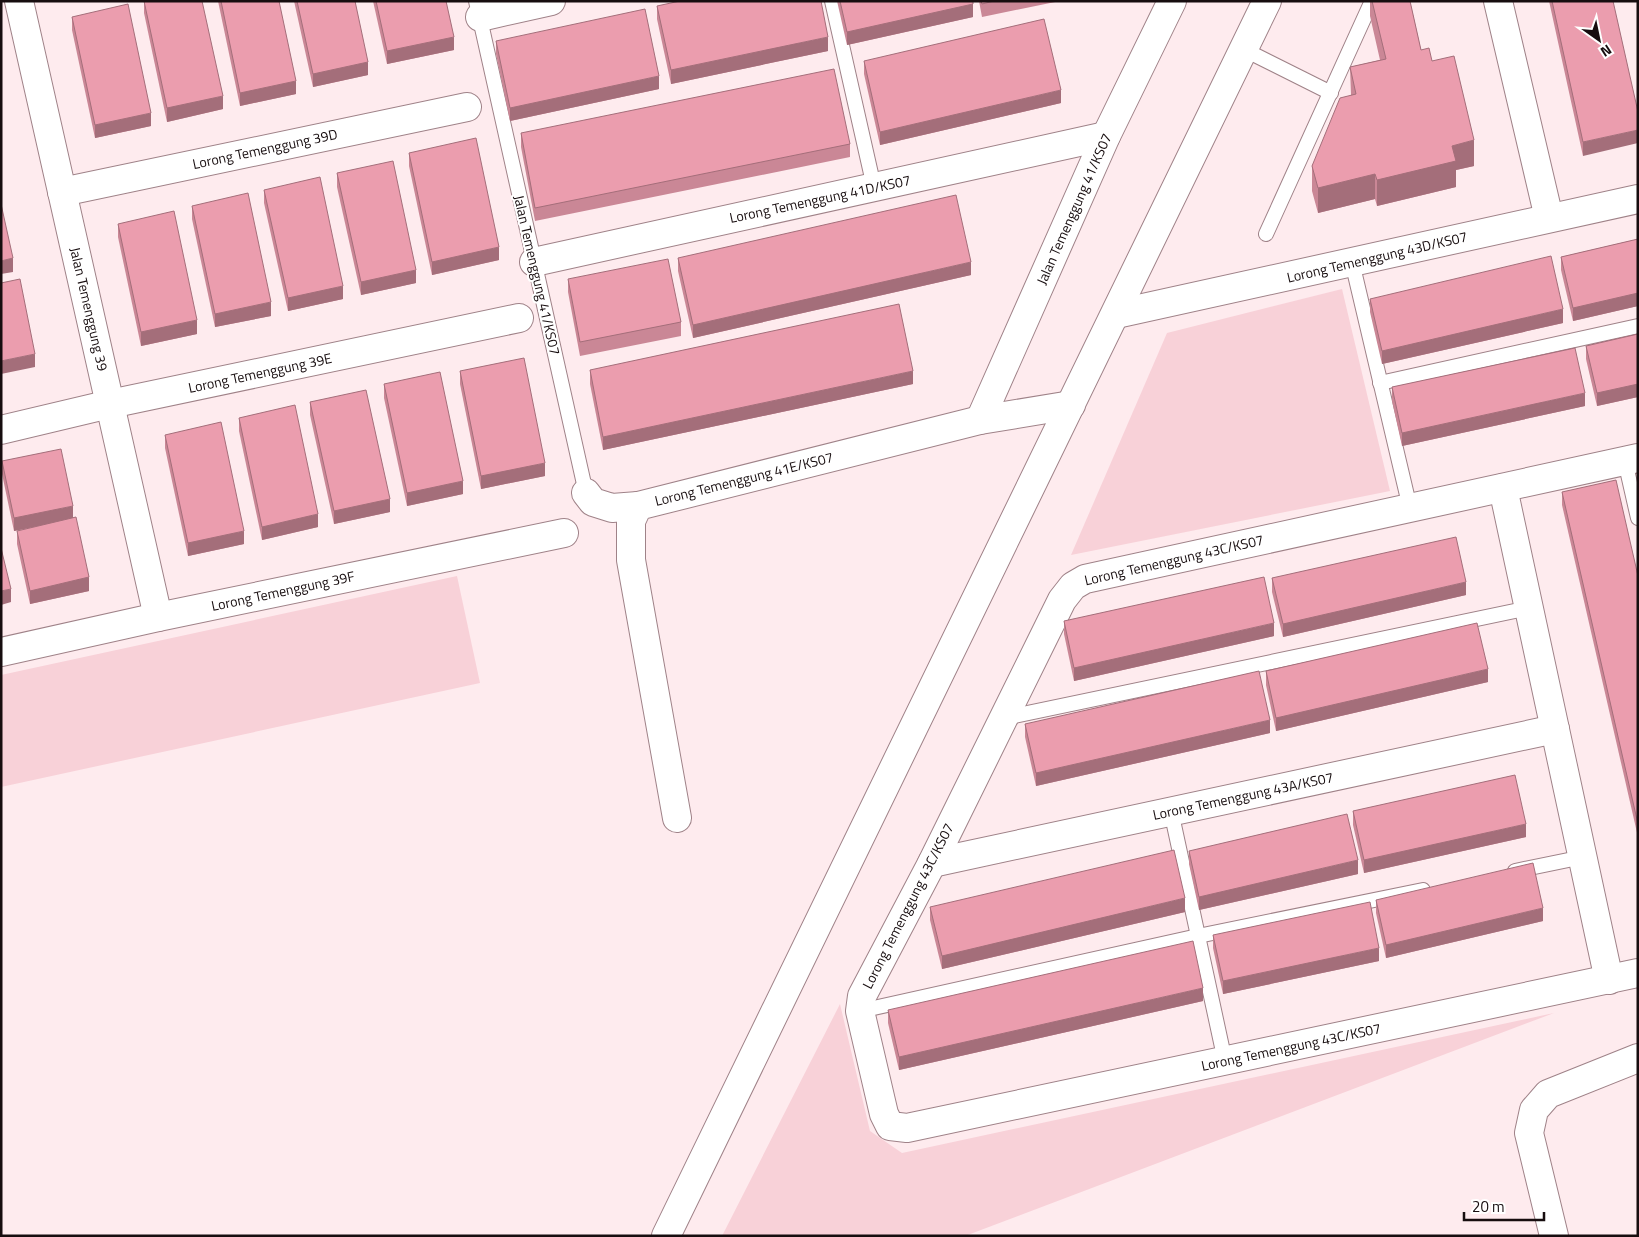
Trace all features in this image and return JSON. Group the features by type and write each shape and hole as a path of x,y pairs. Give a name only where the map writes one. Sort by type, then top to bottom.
{"street":[{"name":"Jalan Temenggung 39","path":"19,1 158,617"},
{"path":"478,9 551,1"},
{"name":"Jalan Temenggung 41/KS07","path":"980,420 1106,136 1172,1"},
{"path":"666,1236 1268,1"},
{"path":"1498,1 1549,218"},
{"name":"Lorong Temenggung 39D","path":"62,192 467,107"},
{"name":"Lorong Temenggung 41D/KS07","path":"534,262 1106,136"},
{"name":"Lorong Temenggung 43D/KS07","path":"1116,314 1638,199"},
{"name":"Lorong Temenggung 39E","path":"1,430 110,404 519,318"},
{"name":"Lorong Temenggung 41E/KS07","path":"677,818 631,560 631,521 638,506 980,420 1071,405"},
{"name":"Lorong Temenggung 43C/KS07","path":"1631,459 1085,579 1073,586 1062,600 932,863 862,996 860,1012 884,1114 890,1126 907,1128 1638,973"},
{"path":"1503,488 1609,980"},
{"name":"Jalan Temenggung 41/KS07","path":"586,493 593,502 612,508 638,506"},
{"name":"Lorong Temenggung 39F","path":"1,652 158,617 564,533"},
{"name":"Lorong Temenggung 43A/KS07","path":"932,863 1555,729"},
{"path":"1554,1236 1529,1133 1534,1110 1548,1094 1638,1058"}],"lane":[{"path":"832,1 874,187"},
{"path":"1266,234 1371,3"},
{"name":"Jalan Temenggung 41/KS07","path":"478,9 586,493"},
{"path":"1244,50 1331,93"},
{"path":"1352,262 1410,508"},
{"path":"1380,383 1638,326"},
{"path":"1631,459 1638,518"},
{"path":"1003,718 1529,608"},
{"path":"1171,812 1225,1061"},
{"path":"1506,872 1583,857"},
{"path":"860,1012 1198,936 1438,886"}],"shaded area":[{"path":"1342,289 1390,491 1071,555 1167,333"},
{"path":"457,576 480,683 1,787 1,675"},
{"path":"840,1004 870,1131 902,1153 1554,1013 965,1236 722,1236"}],"building":[{"path":"144,1 202,1 223,96 167,108"},
{"path":"221,1 279,1 296,81 240,93"},
{"path":"297,1 355,1 368,62 313,74"},
{"path":"376,1 446,1 454,37 387,51"},
{"path":"680,1 821,1 828,37 671,70 657,6"},
{"path":"840,1 973,1 973,4 847,32"},
{"path":"981,1 994,1 982,4"},
{"path":"1372,1 1410,1 1421,50 1429,48 1432,61 1454,56 1474,140 1452,146 1456,161 1377,180 1375,174 1318,188 1312,166 1340,98 1356,94 1350,67 1386,59"},
{"path":"1552,1 1613,1 1638,112 1638,130 1583,142"},
{"path":"128,4 151,113 95,125 72,17"},
{"path":"645,9 659,76 510,108 496,41"},
{"path":"1044,19 1061,90 880,132 864,61"},
{"path":"834,69 850,144 535,208 521,133"},
{"path":"476,138 499,247 432,262 409,153"},
{"path":"393,161 416,270 361,282 337,173"},
{"path":"320,177 343,286 288,298 264,190"},
{"path":"248,193 271,302 215,314 192,206"},
{"path":"956,195 971,262 693,325 678,258"},
{"path":"1,204 13,258 1,261"},
{"path":"174,211 197,320 141,332 118,224"},
{"path":"1638,239 1638,293 1573,308 1561,257"},
{"path":"1551,256 1563,309 1382,351 1370,299"},
{"path":"668,259 681,322 580,342 568,279"},
{"path":"20,279 35,354 1,361 1,283"},
{"path":"899,304 913,371 603,437 590,370"},
{"path":"1638,334 1638,384 1597,393 1586,346"},
{"path":"1575,348 1585,393 1402,433 1392,387"},
{"path":"524,358 545,463 481,476 460,371"},
{"path":"440,372 463,481 407,493 384,384"},
{"path":"366,390 390,499 334,511 310,402"},
{"path":"295,405 318,514 262,527 239,418"},
{"path":"221,422 244,531 188,543 165,435"},
{"path":"61,449 73,506 14,518 2,461"},
{"path":"1616,480 1638,576 1638,824 1562,492"},
{"path":"76,517 89,577 30,591 17,531"},
{"path":"1456,537 1466,582 1283,624 1272,578"},
{"path":"1,548 11,589 1,591"},
{"path":"1264,577 1274,623 1074,668 1064,621"},
{"path":"1477,623 1488,669 1276,718 1266,671"},
{"path":"1259,671 1270,720 1036,773 1025,724"},
{"path":"1515,775 1526,824 1364,860 1353,811"},
{"path":"1347,814 1358,860 1199,897 1189,851"},
{"path":"1174,850 1185,898 942,956 930,907"},
{"path":"1533,863 1543,908 1386,945 1376,900"},
{"path":"1370,902 1379,948 1223,981 1213,935"},
{"path":"1193,941 1203,988 899,1057 888,1010"}]}
